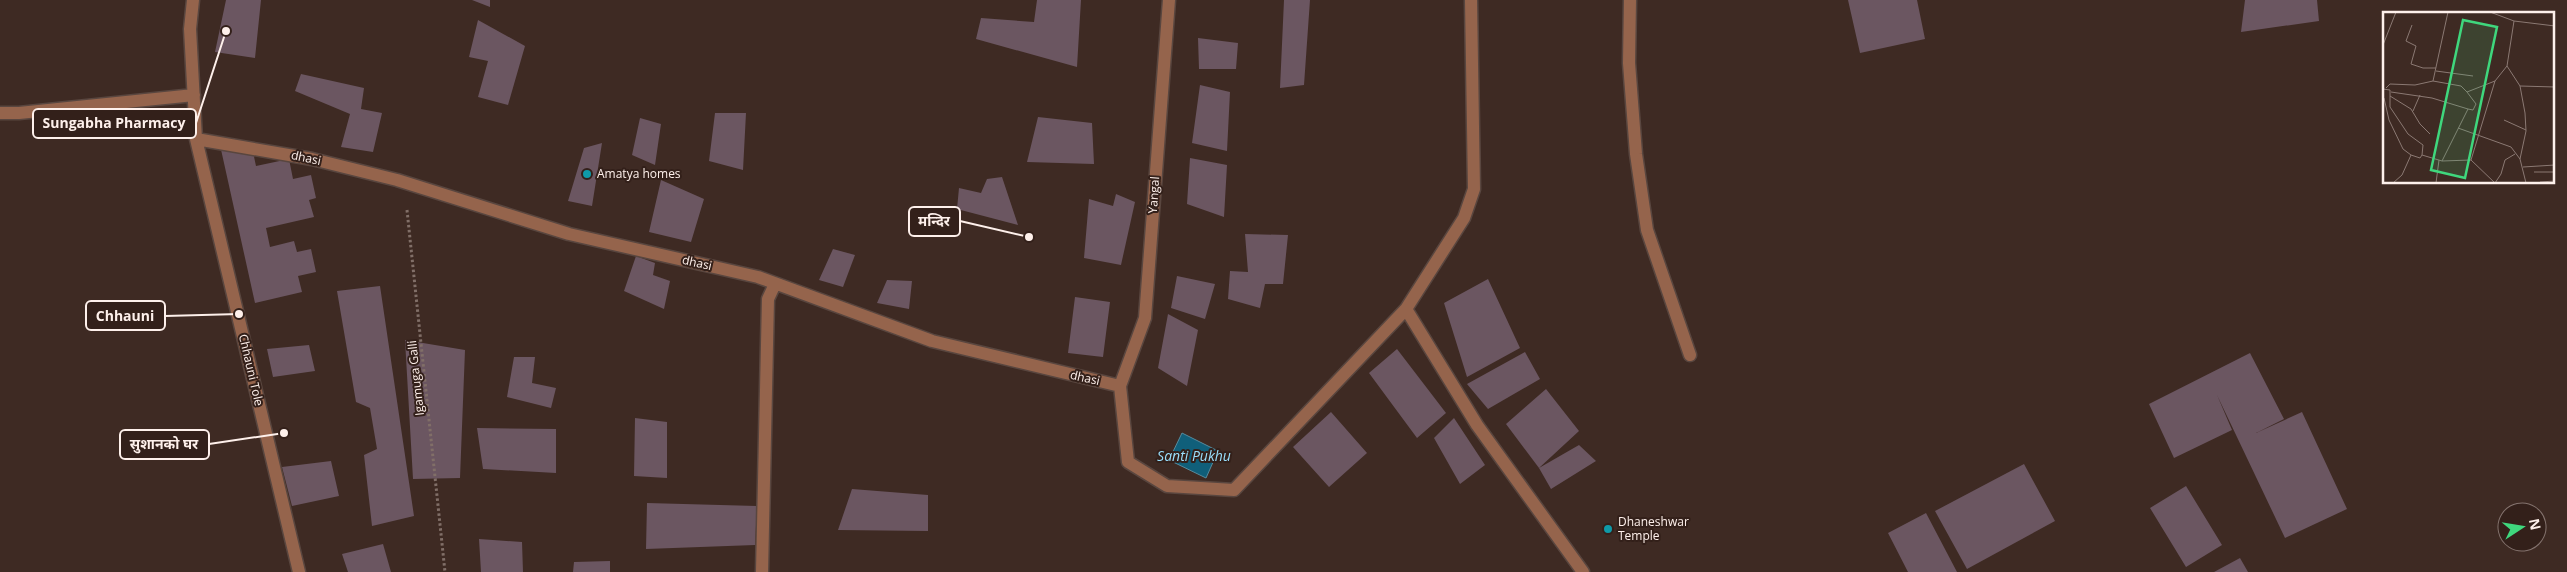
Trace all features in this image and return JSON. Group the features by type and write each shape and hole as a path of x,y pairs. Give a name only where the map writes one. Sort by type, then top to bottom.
{"street":[{"name":"Chhauni Tole","path":"193,0 190,29 196,139 299,572"},
{"name":"Yangal","path":"1120,386 1145,318 1169,0"},
{"path":"1120,386 1128,462 1167,486 1234,490 1406,309 1464,218 1474,189 1472,0"},
{"path":"1630,0 1629,63 1636,154 1648,230 1690,356"},
{"path":"0,113 19,113 194,95"},
{"name":"dhasi","path":"196,139 270,151 404,182 569,234 758,277 932,342 1120,386"},
{"path":"762,572 768,299 775,284"},
{"path":"1406,309 1477,426 1583,572"}],"path":[{"name":"Igamuga Galli","path":"404,182 446,572"}],"water":[{"name":"Santi Pukhu","path":"1182,433 1218,451 1206,478 1169,460"}],"building":[{"path":"226,0 261,0 255,58 215,52"},
{"path":"472,0 490,0 490,7"},
{"path":"1037,0 1081,0 1077,67 976,39 981,18 1034,22"},
{"path":"1284,0 1310,0 1304,85 1280,88"},
{"path":"1848,0 1917,0 1925,39 1860,53"},
{"path":"2245,0 2317,0 2319,21 2241,32"},
{"path":"478,20 525,46 508,105 478,97 488,61 469,57"},
{"path":"1198,38 1238,43 1236,69 1199,69"},
{"path":"301,74 364,88 361,109 382,113 373,152 341,147 350,114 295,91"},
{"path":"1200,85 1230,92 1227,151 1192,143"},
{"path":"715,113 746,113 743,170 709,161"},
{"path":"1038,117 1092,123 1094,164 1027,162"},
{"path":"640,118 661,124 655,165 632,155"},
{"name":"Amatya homes","path":"602,143 592,206 568,201 584,148"},
{"path":"220,145 253,152 256,166 289,159 293,179 311,175 316,198 309,200 314,217 266,228 270,247 294,241 297,252 311,249 316,272 298,276 302,292 255,303"},
{"path":"1190,158 1227,165 1224,217 1187,204"},
{"path":"1002,177 1018,225 957,209 959,188 981,193 987,179"},
{"path":"661,180 704,199 691,242 649,232"},
{"path":"1116,194 1135,202 1121,265 1084,258 1089,199 1113,206"},
{"path":"1245,234 1288,235 1283,284 1265,284 1260,308 1228,299 1230,271 1248,272"},
{"path":"833,249 855,255 843,287 819,280"},
{"path":"636,256 655,263 653,275 670,281 664,309 624,291"},
{"path":"1177,276 1215,284 1205,319 1171,308"},
{"path":"1488,279 1520,348 1467,377 1444,303"},
{"path":"887,280 912,281 909,309 877,303"},
{"path":"380,286 414,516 372,526 364,455 377,449 370,408 356,402 337,291"},
{"path":"1075,297 1110,302 1103,357 1068,353"},
{"path":"1168,314 1198,330 1187,386 1158,368"},
{"path":"405,340 465,350 460,478 413,479"},
{"path":"309,345 315,371 273,377 267,349"},
{"path":"1397,349 1446,413 1417,438 1369,373"},
{"path":"1525,352 1540,379 1488,409 1467,384"},
{"path":"2250,353 2284,419 2256,433 2302,412 2347,509 2285,538 2217,395 2232,430 2174,458 2149,404"},
{"path":"514,357 535,357 532,383 556,388 551,408 507,397"},
{"path":"1546,389 1579,431 1539,468 1506,424"},
{"path":"1331,412 1367,453 1329,487 1293,447"},
{"path":"635,418 667,422 667,478 634,476"},
{"path":"1454,418 1485,465 1460,484 1434,438"},
{"path":"477,428 556,429 556,473 483,469"},
{"path":"1579,445 1596,461 1551,489 1539,468"},
{"path":"331,461 339,496 292,506 282,467"},
{"path":"2024,464 2055,521 1967,569 1935,511"},
{"path":"2186,486 2222,545 2186,567 2150,508"},
{"path":"852,489 928,495 928,531 838,530"},
{"path":"647,503 757,506 755,545 646,549"},
{"path":"1926,513 1957,572 1908,572 1888,533"},
{"path":"479,539 522,542 523,572 481,572"},
{"path":"383,544 391,572 348,572 342,554"},
{"path":"2240,558 2248,572 2214,572"},
{"path":"610,561 610,572 573,572 574,562"}],"place":[{"name":"Sungabha Pharmacy","path":"226,31"},
{"name":"Amatya homes","path":"587,174"},
{"name":"मन्दिर","path":"1029,237"},
{"name":"Chhauni","path":"239,314"},
{"name":"सुशानको घर","path":"284,433"},
{"name":"Dhaneshwar Temple","path":"1608,529"}]}
